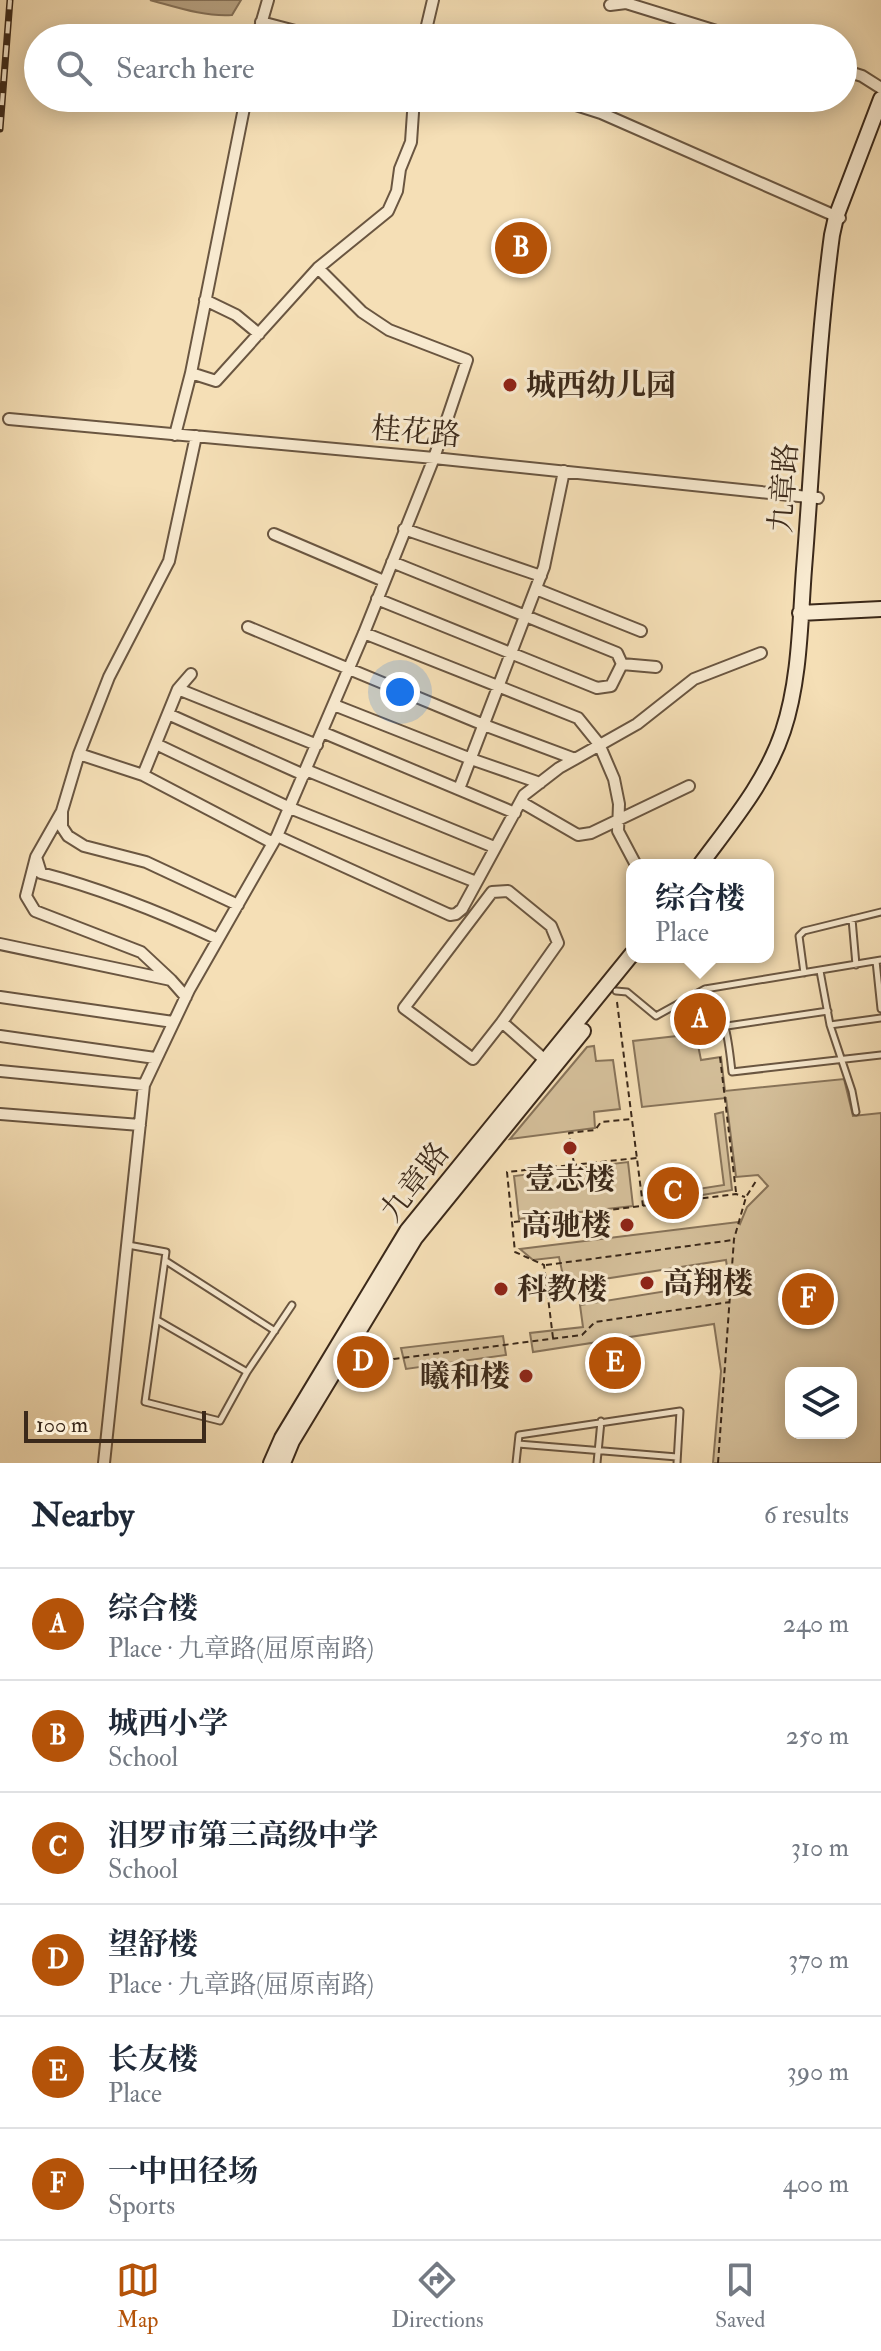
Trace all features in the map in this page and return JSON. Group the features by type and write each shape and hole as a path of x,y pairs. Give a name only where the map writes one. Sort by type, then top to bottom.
{"street":[{"path":"268,0 261,22 269,24"},
{"path":"427,24 433,0"},
{"path":"610,5 626,3 694,24"},
{"path":"857,74 881,88"},
{"name":"九章路","path":"704,859 752,794 770,764 783,730 804,613 814,498 816,402 830,254 839,218 881,99"},
{"path":"175,435 191,373 243,112"},
{"path":"191,373 216,381 318,268 388,211 411,142 413,112"},
{"path":"598,112 839,218 881,117"},
{"path":"104,1463 144,1085 186,997 290,808 434,458 467,360 389,330 362,312 318,268"},
{"path":"205,300 236,315 259,334"},
{"name":"桂花路","path":"5,419 434,458 814,498"},
{"path":"186,997 141,952 35,911 26,896 36,857 62,811 79,754 109,677 169,561 196,436"},
{"path":"459,789 541,576 564,471"},
{"path":"404,529 541,576"},
{"path":"274,534 384,581"},
{"path":"392,562 617,653 622,664"},
{"path":"536,589 641,631"},
{"path":"377,599 597,688 611,686 622,664"},
{"path":"714,859 759,797 793,729 800,696 804,613 881,609"},
{"path":"248,627 484,725 575,759"},
{"path":"364,633 578,718 599,744 618,792 618,831 633,859"},
{"path":"79,754 143,775 275,840 450,915 462,909 524,795 575,759 637,724 694,679 761,653"},
{"path":"622,664 656,667"},
{"path":"143,775 178,689 191,674"},
{"path":"178,689 317,745"},
{"path":"334,705 540,783"},
{"path":"168,714 305,773 494,847"},
{"path":"322,732 515,813"},
{"path":"156,744 290,808 476,882"},
{"path":"521,802 578,835 591,833 689,786"},
{"path":"62,811 62,827 68,836 84,846 146,862 238,905"},
{"path":"36,857 41,873 100,888 218,939"},
{"path":"508,891 551,926 558,943 502,1022 473,1059 404,1008 492,892 508,891"},
{"path":"0,944 171,980"},
{"name":"九章路","path":"271,1463 282,1438 407,1231 626,961"},
{"path":"283,1463 292,1441 415,1238 637,963"},
{"path":"0,997 173,1022"},
{"path":"502,1022 546,1061"},
{"path":"0,1036 155,1058"},
{"path":"0,1071 144,1085"},
{"path":"0,1114 140,1125"}],"lane":[{"path":"804,973 799,936 804,931 881,912"},
{"path":"852,919 856,965"},
{"path":"616,991 627,992 656,1016 705,989 879,961 881,1009"},
{"path":"820,971 830,1025 856,1112"},
{"path":"705,989 727,1026 732,1072 881,1055"},
{"path":"727,1026 828,1011"},
{"path":"830,1025 881,1018"},
{"path":"127,1245 166,1252 145,1402 220,1421 247,1372 292,1305"},
{"path":"166,1261 275,1331"},
{"path":"157,1320 247,1372"},
{"path":"516,1463 518,1444 519,1435 680,1411 677,1460 518,1444"},
{"path":"597,1463 601,1421"}],"path":[{"path":"616,991 644,1207"},
{"path":"720,1057 736,1194"},
{"path":"574,1165 569,1133 595,1130 601,1122 632,1118"},
{"path":"637,1158 507,1172 515,1252 544,1265 734,1239"},
{"path":"718,1463 734,1239 746,1197 756,1181"},
{"path":"512,1222 736,1194 746,1197"},
{"path":"544,1265 553,1339"},
{"path":"380,1374 394,1359 582,1335 595,1322 730,1302"}],"shaded area":[{"path":"150,0 241,0 232,15 222,15 191,11"},
{"path":"696,1035 701,1060 721,1057 725,1091 844,1079 853,1116 881,1113 881,1463 713,1463 721,1371 714,1324 533,1352 530,1333 583,1327 580,1305 729,1281 726,1260 565,1285 559,1257 533,1260 520,1249 740,1224 747,1207 768,1186 758,1175 736,1177 726,1098 642,1107 633,1041"},
{"path":"594,1046 596,1061 613,1060 620,1109 594,1112 595,1128 510,1139 587,1047"},
{"path":"723,1112 732,1190 667,1201 666,1194 724,1185 715,1114"},
{"path":"628,1162 633,1206 519,1219 514,1176"},
{"path":"503,1336 506,1355 406,1369 401,1348"}],"railway":[{"path":"0,129 10,0"}],"place":[{"name":"城西小学","path":"521,248"},
{"name":"城西幼儿园","path":"510,385"},
{"name":"综合楼","path":"700,1019"},
{"name":"壹志楼","path":"570,1148"},
{"name":"汨罗市第三高级中学","path":"673,1193"},
{"name":"高驰楼","path":"627,1225"},
{"name":"高翔楼","path":"647,1283"},
{"name":"科教楼","path":"501,1289"},
{"name":"一中田径场","path":"808,1299"},
{"name":"望舒楼","path":"363,1362"},
{"name":"长友楼","path":"615,1363"},
{"name":"曦和楼","path":"526,1376"}]}
